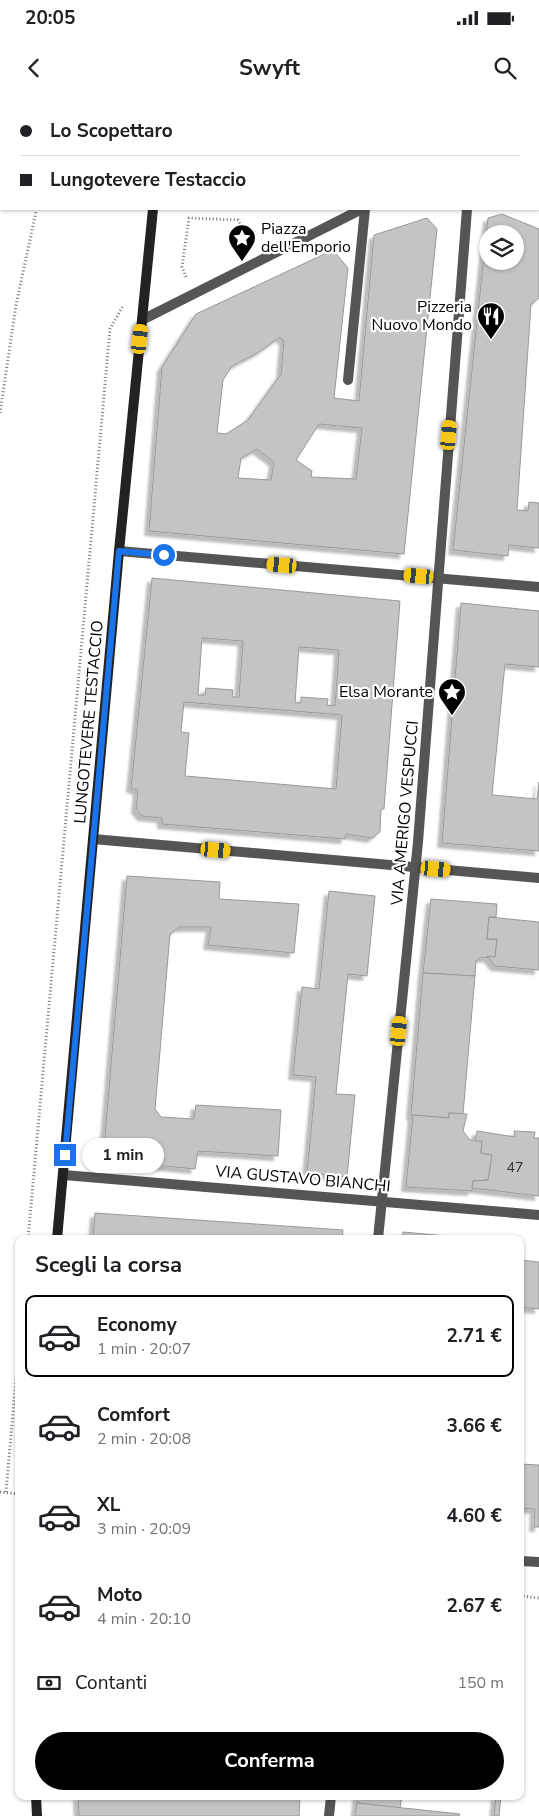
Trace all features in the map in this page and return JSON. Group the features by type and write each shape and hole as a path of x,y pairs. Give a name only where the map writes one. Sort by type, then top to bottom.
{"main road":[{"name":"LUNGOTEVERE TESTACCIO","path":"57,1235 119,551 153,210"},
{"path":"36,1800 37,1816"}],"street":[{"path":"142,320 362,210"},
{"path":"348,380 364,210"},
{"name":"VIA AMERIGO VESPUCCI","path":"378,1235 416,868 467,210"},
{"path":"119,551 539,587"},
{"path":"93,839 539,878"},
{"name":"VIA GUSTAVO BIANCHI","path":"64,1174 539,1215"},
{"path":"524,1561 539,1562"},
{"path":"329,1816 331,1800"}],"path":[{"path":"0,413 16,305 36,212"},
{"path":"194,293 182,267 189,218 238,220 260,260"},
{"path":"28,1235 110,330 124,304"},
{"path":"6,1492 15,1390"},
{"path":"0,1492 15,1493"},
{"path":"524,1596 539,1598"}],"building":[{"path":"502,214 539,229 539,298 531,304 517,510 528,511 529,502 539,503 539,548 509,545 508,556 453,550 483,270 524,270 524,225 487,225 488,218"},
{"path":"427,218 437,229 404,554 149,531 162,367 196,314 333,250 348,268 334,398 359,401 374,235","holes":["280,337 284,341 281,374 248,420 226,434 217,433 223,380 232,366 259,352","319,424 362,428 356,479 311,477 312,471 296,460","257,449 274,462 271,480 238,478 241,458"]},
{"path":"152,578 400,601 384,809 381,809 380,832 372,838 346,834 345,839 162,824 162,818 142,816 136,809 138,790 131,788","holes":["202,638 243,641 239,697 232,697 233,690 206,688 205,695 198,695","299,647 339,650 335,706 327,705 328,699 301,697 301,703 295,703","184,702 342,715 336,789 185,776 189,733 181,732"]},
{"path":"461,603 539,611 539,667 505,664 492,795 537,799 539,782 539,851 442,843"},
{"path":"127,876 220,882 219,899 299,904 294,953 208,945 211,927 179,927 170,934 155,1109 161,1117 194,1119 196,1105 281,1110 278,1156 198,1151 195,1169 103,1160"},
{"path":"329,891 375,896 367,976 348,974 336,1094 355,1095 347,1177 307,1173 316,1077 293,1075 302,987 319,989"},
{"path":"431,899 497,904 496,917 489,917 487,939 497,939 495,957 480,958 476,961 475,976 423,973"},
{"path":"489,917 539,922 539,970 495,966 487,956 495,957 497,939 487,939"},
{"path":"423,973 475,976 463,1114 449,1113 449,1118 411,1115"},
{"path":"449,1113 467,1114 463,1131 470,1140 482,1141 481,1153 492,1155 488,1180 473,1181 472,1191 406,1187 413,1115 449,1118"},
{"path":"477,1131 515,1137 514,1131 535,1132 534,1138 539,1138 539,1196 472,1188 473,1181 488,1180 492,1155 481,1153 482,1141 475,1141"},
{"path":"95,1213 343,1230 342,1235 93,1235"},
{"path":"403,1232 436,1235 403,1235"},
{"path":"524,1260 539,1262 539,1309 524,1307"},
{"path":"524,1464 539,1465 539,1527 534,1527 535,1509 524,1508"},
{"path":"78,1800 300,1800 299,1816 79,1816"},
{"path":"357,1800 401,1800 400,1808 357,1803"},
{"path":"496,1800 501,1800 499,1816 494,1816"},
{"path":"357,1803 460,1814 459,1816 355,1816"}],"place":[{"name":"Piazza dell'Emporio","path":"242,262"},
{"name":"Pizzeria Nuovo Mondo","path":"491,340"},
{"name":"Elsa Morante","path":"452,716"}],"route":[{"path":"65,1155 119,551 164,555"}]}
